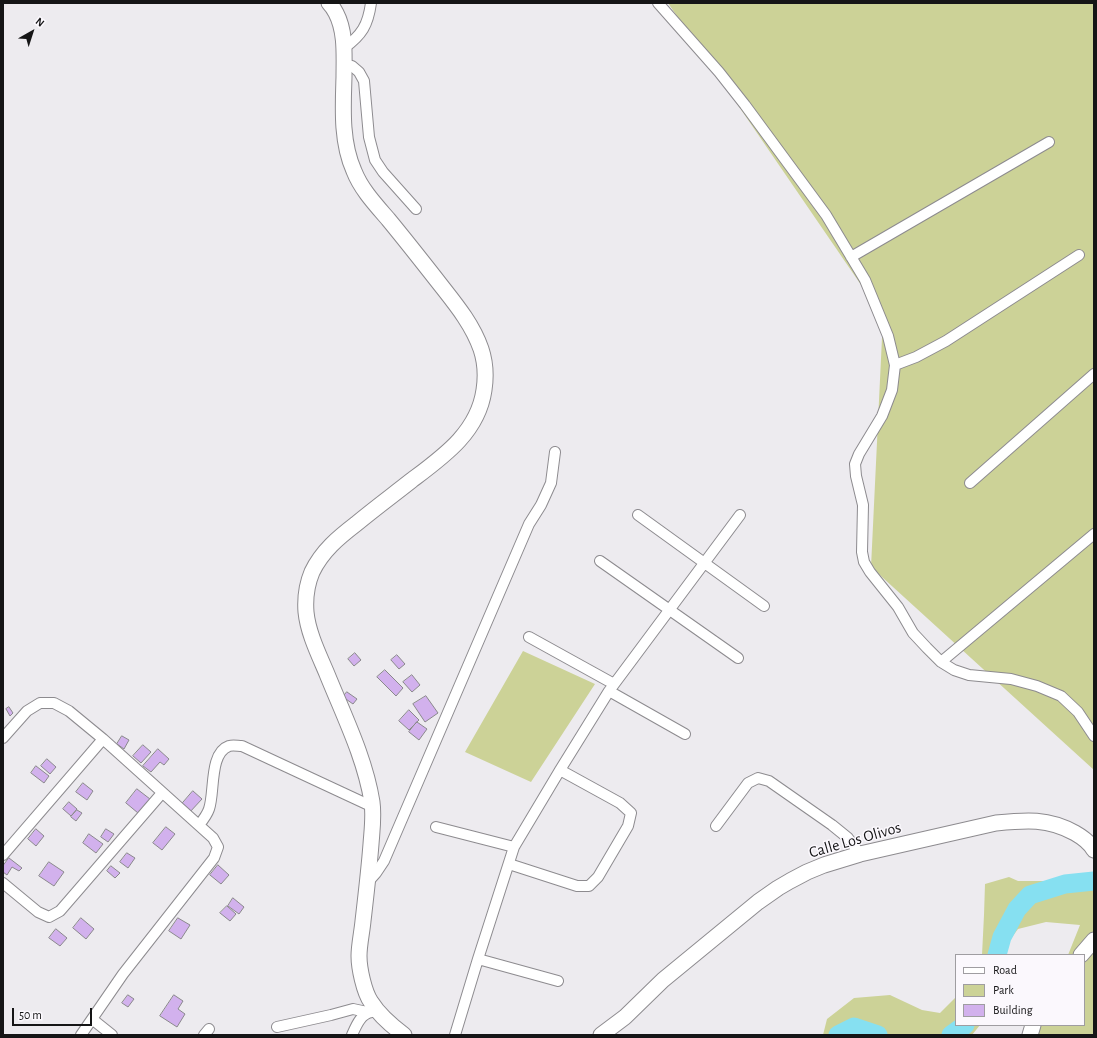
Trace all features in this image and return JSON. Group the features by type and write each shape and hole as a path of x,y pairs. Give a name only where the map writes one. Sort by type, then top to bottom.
{"street":[{"path":"330,3 337,14 342,30 344,48 344,130 348,152 354,172 366,193 420,258 457,306 475,334 482,352 484,371 484,389 479,408 471,425 458,443 333,543 321,556 311,574 306,593 306,614 313,640 356,746 367,777 373,807 368,882 359,956 365,988 372,1012"},
{"path":"344,48 355,40 364,28 372,3"},
{"path":"658,3 719,72 826,215 865,280 888,336 894,365 892,390 882,416 859,454 855,464 856,476 863,505 862,552 864,562 870,572 898,607 914,633 941,662 954,670 970,675 1030,684 1061,696 1078,712 1094,736"},
{"path":"344,64 352,66 359,72 364,81 369,137 375,160 383,172 416,209"},
{"path":"852,257 1049,142"},
{"path":"894,365 916,357 946,341 1079,255"},
{"path":"970,483 1094,374"},
{"path":"368,882 376,874 384,861 529,524 541,505 551,483 555,452"},
{"path":"638,515 764,606"},
{"path":"456,1035 478,959 514,847 611,688 740,515"},
{"path":"941,662 1094,534"},
{"path":"600,561 738,658"},
{"path":"529,637 685,734"},
{"path":"3,738 27,712 40,703 54,703 69,711 103,739 213,838 218,847 214,858 123,974 81,1035"},
{"path":"3,855 103,739"},
{"path":"199,825 205,818 210,808 216,763 220,752 230,746 242,746 373,807"},
{"path":"509,864 577,886 589,886 598,877 628,826 630,813 620,803 560,770"},
{"path":"716,826 748,783 758,778 769,781 832,825 848,838 860,854"},
{"path":"3,883 38,912 49,917 60,911 162,793"},
{"name":"Calle Los Olivos","path":"601,1035 625,1017 663,980 758,902 778,888 807,872 860,854 996,823 1018,821 1042,821 1064,827 1079,836 1092,846 1094,850"},
{"path":"436,827 514,847"},
{"path":"1082,954 1094,940"},
{"path":"478,959 558,981"},
{"path":"277,1027 353,1009 372,1012 404,1035"},
{"path":"352,1035 361,1018 372,1012"},
{"path":"92,1019 112,1035"}],"green space":[{"path":"668,3 1094,3 1094,770 871,567 883,317"},
{"path":"523,651 595,684 531,782 465,752"},
{"path":"1094,875 1094,1035 1033,1035 1038,1026 1085,1026 1085,954 1068,954 1080,925 1046,922 1018,929 1004,948 1004,954 982,954 985,884 1009,877 1018,881 1048,881"},
{"path":"890,995 922,1010 940,1013 955,998 955,1026 979,1026 972,1035 823,1035 827,1019 854,998"}],"building":[{"path":"355,653 361,660 354,666 348,659"},
{"path":"397,655 405,664 399,669 391,660"},
{"path":"385,670 403,688 396,696 377,677"},
{"path":"412,675 420,685 412,692 403,682"},
{"path":"347,692 357,699 353,704 343,697"},
{"path":"426,696 438,713 425,722 413,704"},
{"path":"9,707 13,713 10,716 6,709"},
{"path":"409,710 419,720 409,730 399,721"},
{"path":"417,722 427,729 419,740 409,732"},
{"path":"122,736 129,740 124,749 117,744"},
{"path":"143,745 151,752 141,763 133,756"},
{"path":"158,749 169,759 164,765 160,762 151,772 143,766"},
{"path":"47,759 56,767 50,774 41,766"},
{"path":"36,766 49,776 44,783 31,773"},
{"path":"83,783 93,791 87,800 76,792"},
{"path":"137,789 150,799 138,813 126,803"},
{"path":"193,791 202,799 189,813 181,805"},
{"path":"69,802 77,809 71,816 63,809"},
{"path":"77,810 82,813 76,821 71,817"},
{"path":"166,827 175,834 162,850 153,843"},
{"path":"36,829 44,836 36,846 28,839"},
{"path":"106,829 114,834 108,842 101,837"},
{"path":"89,834 103,844 96,853 83,843"},
{"path":"127,853 135,858 128,868 120,862"},
{"path":"9,858 22,868 19,871 12,867 7,875 3,872 3,866"},
{"path":"49,862 64,872 54,886 39,876"},
{"path":"218,865 229,875 221,884 210,875"},
{"path":"111,866 120,873 115,878 107,871"},
{"path":"233,898 244,907 239,914 228,906"},
{"path":"227,906 236,914 230,921 220,913"},
{"path":"81,918 94,929 86,939 73,928"},
{"path":"178,918 190,925 181,939 169,931"},
{"path":"56,929 67,938 60,946 49,938"},
{"path":"128,995 134,999 128,1007 122,1003"},
{"path":"174,995 183,1001 178,1009 185,1014 177,1027 160,1016"}],"waterway":[{"path":"997,954 1002,937 1017,909 1030,895 1065,884 1094,881"},
{"path":"951,1035 964,1026"},
{"path":"838,1035 854,1027 878,1035"}]}
